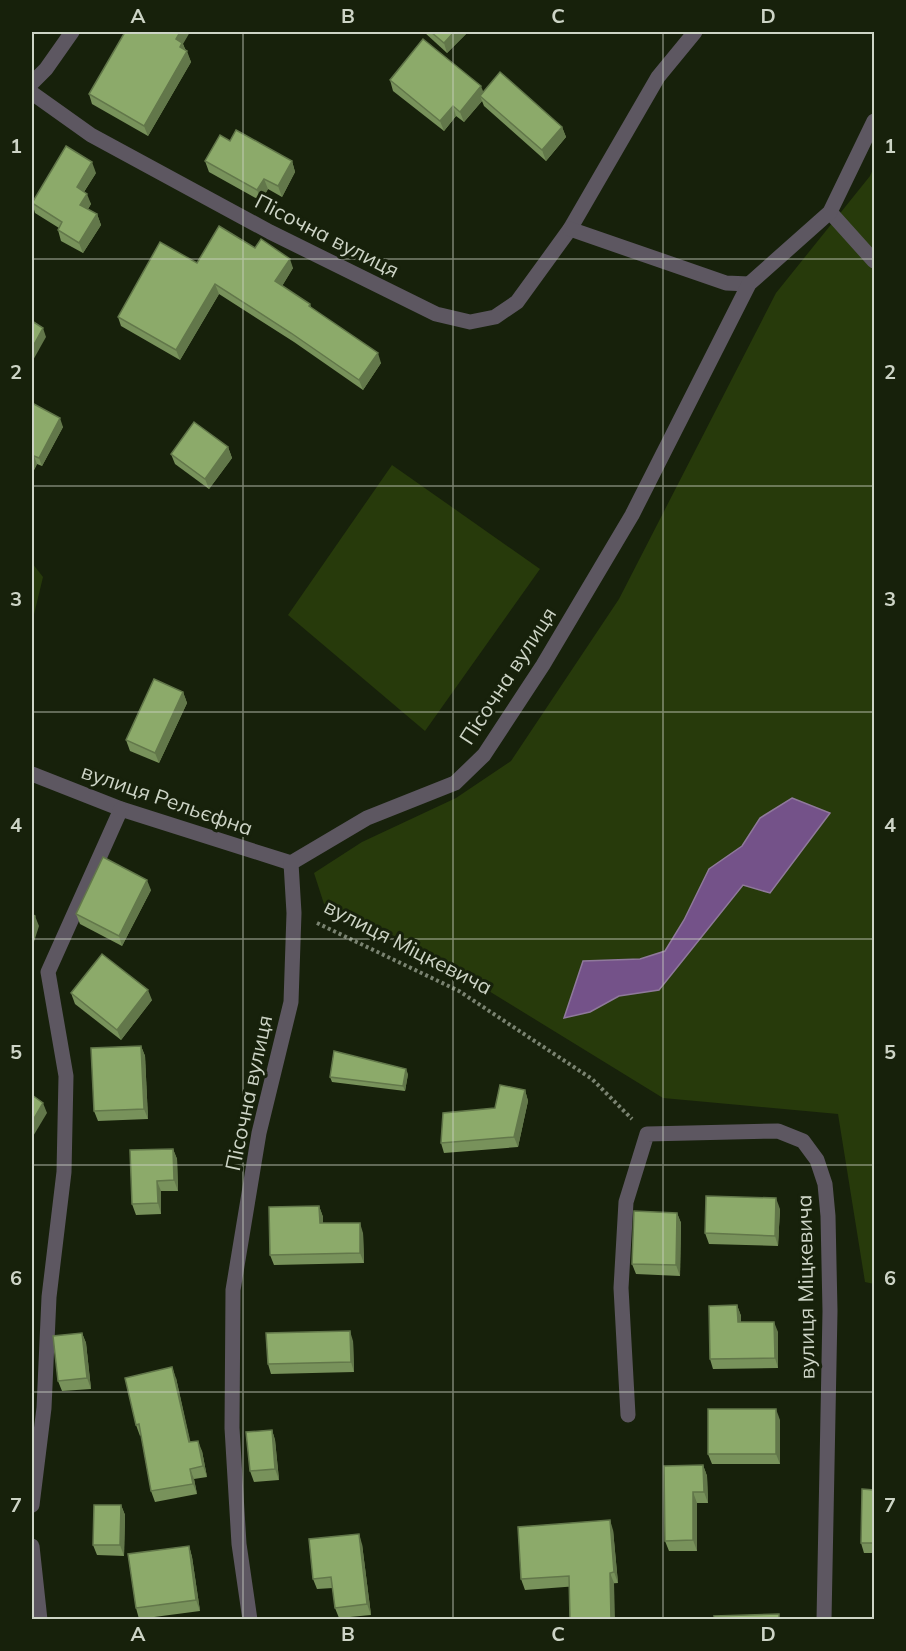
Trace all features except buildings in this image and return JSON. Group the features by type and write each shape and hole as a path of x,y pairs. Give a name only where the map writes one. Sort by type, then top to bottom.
{"street":[{"path":"32,83 46,69 72,32"},
{"name":"Пісочна вулиця","path":"32,93 91,135 270,232 436,314 470,322 495,317 517,303 570,229 658,76 695,32"},
{"name":"Пісочна вулиця","path":"250,1620 239,1544 232,1428 233,1290 260,1133 291,1002 294,912 291,863 367,818 454,783 484,755 543,665 632,515 749,284 830,212 874,121"},
{"path":"830,212 874,261"},
{"path":"570,229 726,283 749,284"},
{"name":"вулиця Рельєфна","path":"32,774 121,809 291,863"},
{"path":"32,1505 44,1408 49,1297 64,1172 66,1076 48,972 121,809"},
{"name":"вулиця Міцкевича","path":"647,1134 778,1131 803,1141 817,1160 825,1184 828,1216 831,1311 824,1620"},
{"path":"628,1415 621,1288 626,1202 647,1134"},
{"path":"32,1546 40,1620"}],"path":[{"name":"вулиця Міцкевича","path":"294,912 459,991 592,1079 647,1134"}],"green space":[{"path":"874,167 874,1284 865,1282 838,1114 663,1098 414,945 324,904 314,873 362,842 456,798 511,761 619,599 776,293 870,176"},
{"path":"392,465 540,569 425,731 288,615"},
{"path":"32,563 43,577 32,623"}],"shaded area":[{"path":"792,798 830,813 770,893 743,885 659,990 619,996 590,1012 564,1018 583,961 640,959 665,951 684,920 709,869 742,846 760,818"}]}
